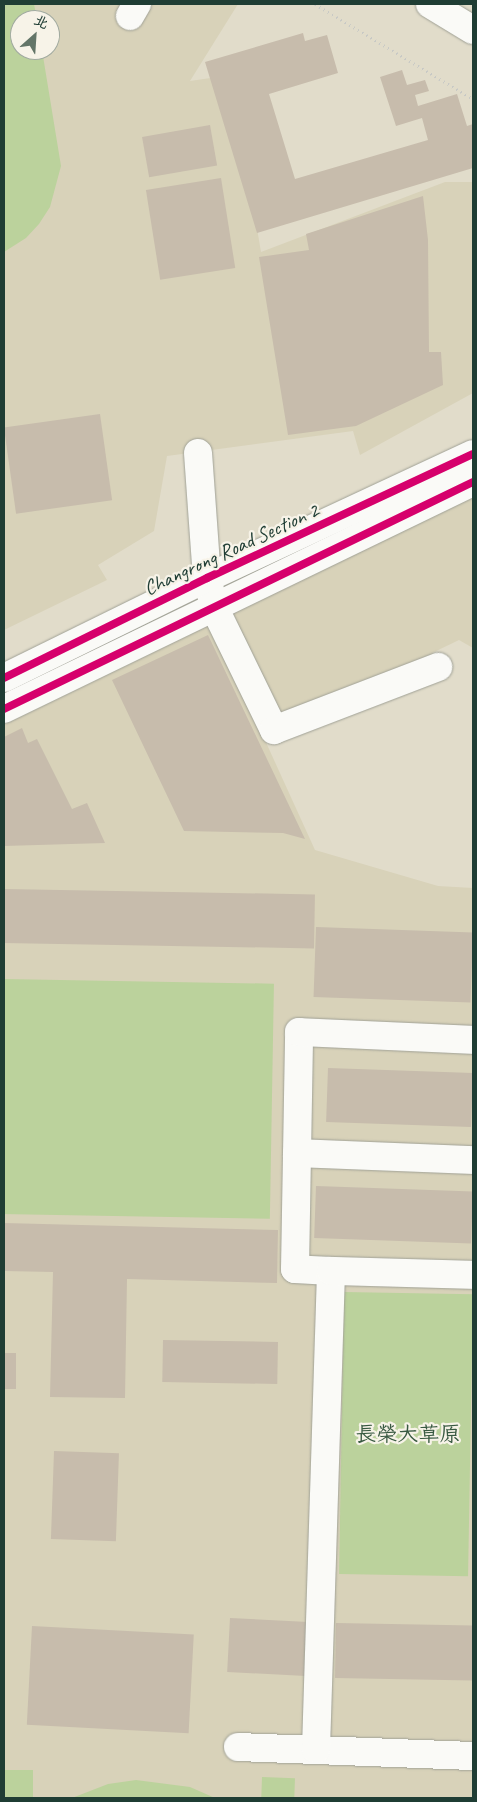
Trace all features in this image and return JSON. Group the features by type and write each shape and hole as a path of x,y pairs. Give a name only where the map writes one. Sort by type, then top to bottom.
{"street":[{"path":"430,4 473,30"},
{"path":"198,453 207,578 214,607 274,730 438,667"},
{"name":"Changrong Road Section 2","path":"4,678 207,578 473,454"},
{"name":"Changrong Road Section 2","path":"4,709 473,482"},
{"path":"473,1040 299,1032 295,1269 473,1275"},
{"path":"297,1153 473,1160"},
{"path":"316,1749 330,1270"},
{"path":"238,1746 473,1756"}],"path":[{"path":"315,4 473,98"}],"shaded area":[{"path":"4,4 238,4 190,81 231,75 261,252 445,182 473,182 473,393 360,455 353,431 167,456 154,531 98,565 107,580 4,630"},
{"path":"473,497 473,648 459,640 432,653 437,660 264,738 315,850 438,886 473,888 473,1798 4,1798 4,725"}],"green space":[{"path":"4,4 34,4 35,10 10,10 10,60 44,60 61,166 50,207 39,224 26,238 4,252"},
{"path":"4,979 274,984 270,1219 4,1214"},
{"name":"長榮大草原","path":"344,1292 473,1294 468,1576 339,1574"},
{"path":"4,1770 33,1770 33,1798 4,1798"},
{"path":"262,1777 295,1778 294,1798 261,1798"},
{"path":"136,1780 190,1787 215,1798 72,1798 108,1784"}],"building":[{"path":"303,33 305,41 327,35 338,73 269,94 295,179 428,140 422,118 396,126 380,77 402,70 407,85 425,80 429,91 415,95 418,106 457,94 467,126 473,124 473,168 257,233 205,62"},
{"path":"210,125 217,165 149,177 142,137"},
{"path":"221,178 235,268 160,280 146,190"},
{"path":"423,196 428,240 429,352 441,352 443,385 356,426 288,435 259,257 309,250 306,234"},
{"path":"100,414 112,500 16,514 4,427"},
{"path":"208,635 305,839 283,833 184,831 112,680"},
{"path":"22,728 28,743 37,739 72,809 87,803 105,843 4,846 4,737"},
{"path":"4,889 315,894 314,948 4,943"},
{"path":"316,927 473,932 470,1002 314,997"},
{"path":"328,1068 473,1073 471,1127 326,1122"},
{"path":"316,1186 473,1191 471,1243 314,1238"},
{"path":"4,1223 278,1230 277,1283 127,1279 125,1398 50,1397 53,1272 4,1271"},
{"path":"163,1340 278,1342 277,1384 162,1382"},
{"path":"4,1353 16,1353 16,1389 4,1389"},
{"path":"54,1451 119,1453 116,1541 51,1539"},
{"path":"230,1618 318,1623 315,1677 227,1672"},
{"path":"336,1623 473,1625 472,1680 335,1678"},
{"path":"32,1626 194,1634 189,1733 27,1725"}],"cycle path":[{"path":"4,678 207,578 473,454"},
{"path":"4,709 473,482"}]}
